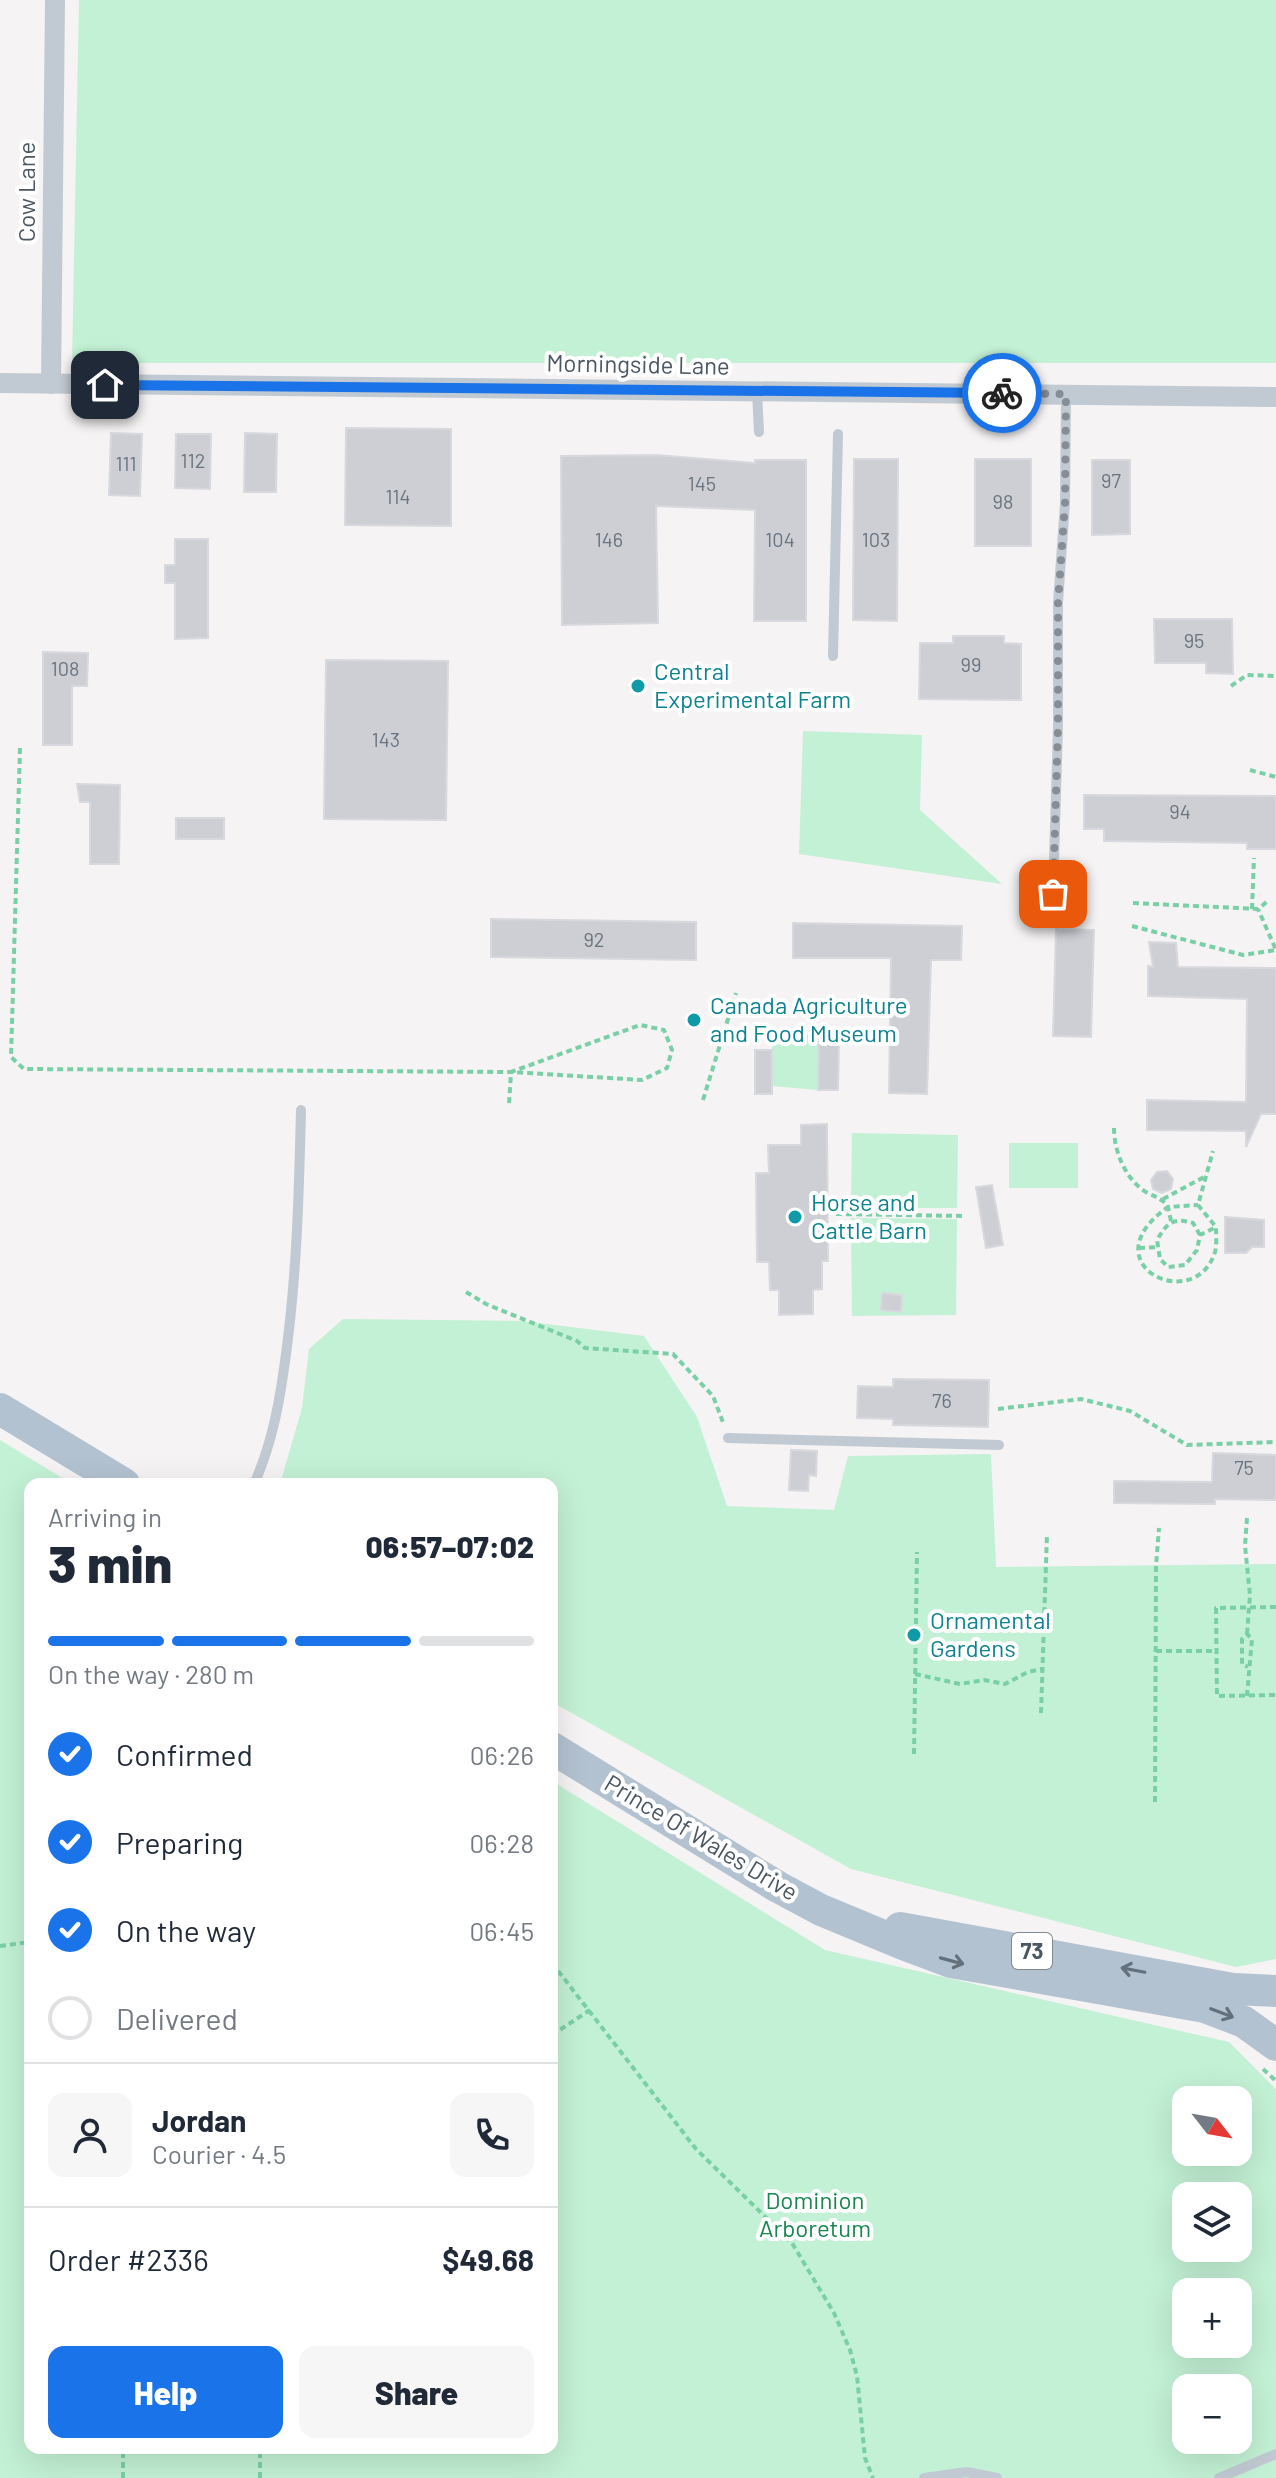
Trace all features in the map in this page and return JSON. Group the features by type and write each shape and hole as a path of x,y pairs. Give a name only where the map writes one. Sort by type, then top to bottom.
{"main road":[{"path":"0,1409 114,1478"},
{"name":"Prince Of Wales Drive","path":"558,1752 778,1887 821,1910 951,1962 1205,2007 1244,2022 1276,2045"},
{"name":"Prince Of Wales Drive","path":"854,1921 948,1935 1233,1989 1276,1991"}],"street":[{"name":"Cow Lane","path":"51,384 55,0"},
{"name":"Morningside Lane","path":"0,383 1276,397"}],"lane":[{"path":"757,392 759,432"},
{"path":"1053,894 1058,603 1065,503 1066,394"},
{"path":"833,656 838,434"},
{"path":"256,1478 277,1420 292,1310 298,1237 301,1110"},
{"path":"728,1438 999,1445"},
{"path":"1219,2478 1276,2454"},
{"path":"924,2478 967,2472 997,2478"}],"path":[{"path":"1231,686 1247,675 1276,676"},
{"path":"20,748 11,1057 24,1069 511,1072 642,1080 667,1068 672,1050 664,1030 640,1025 511,1072"},
{"path":"1250,770 1276,777"},
{"path":"1132,926 1243,955 1276,950 1255,909 1254,858"},
{"path":"1133,903 1255,909 1269,900"},
{"path":"703,1100 736,993"},
{"path":"509,1105 511,1072"},
{"path":"1114,1128 1114,1147 1132,1179 1145,1191 1163,1199 1171,1221"},
{"path":"1198,1205 1213,1151"},
{"path":"1163,1199 1206,1176"},
{"path":"1198,1205 1216,1227 1215,1252 1207,1264 1198,1276 1175,1283 1150,1275 1140,1259 1142,1230 1150,1219 1168,1207 1198,1205"},
{"path":"836,1214 966,1216"},
{"path":"1178,1219 1193,1223 1200,1235 1197,1250 1185,1265 1168,1267 1160,1259 1157,1240 1171,1221 1178,1219"},
{"path":"1200,1235 1216,1227"},
{"path":"1139,1248 1158,1247"},
{"path":"466,1292 486,1304 577,1341 585,1348 673,1354 713,1396 728,1438"},
{"path":"998,1409 1081,1399 1130,1411 1187,1445 1276,1442"},
{"path":"1247,1518 1248,1608 1247,1634 1242,1639 1242,1664 1248,1667"},
{"path":"1155,1802 1159,1528"},
{"path":"1041,1713 1047,1534"},
{"path":"914,1754 917,1552"},
{"path":"1276,1607 1216,1608 1217,1696 1276,1695"},
{"path":"1247,1634 1252,1639 1247,1696"},
{"path":"1156,1651 1217,1651"},
{"path":"915,1674 960,1684 984,1680 1005,1684 1028,1672 1042,1669"},
{"path":"0,1946 24,1944"},
{"path":"558,1970 696,2149 792,2243 834,2313 850,2350 857,2376 865,2458 873,2478"},
{"path":"558,2031 590,2010"},
{"path":"123,2454 123,2478"},
{"path":"260,2454 260,2478"}],"green space":[{"path":"79,0 1276,0 1276,363 72,363"},
{"path":"803,731 922,735 920,810 1002,884 799,854"},
{"path":"772,1035 819,1035 818,1090 772,1086"},
{"path":"852,1133 958,1135 957,1208 851,1208"},
{"path":"1009,1143 1078,1143 1078,1188 1009,1188"},
{"path":"851,1218 957,1219 956,1315 852,1316"},
{"name":"Ornamental Gardens","path":"343,1319 522,1321 644,1336 697,1417 727,1506 834,1510 848,1456 991,1454 996,1567 1276,1564 1276,1959 1236,1967 851,1869 558,1705 558,1478 282,1478 302,1408 309,1349"},
{"name":"Dominion Arboretum","path":"0,1440 62,1478 24,1478 24,2454 558,2454 558,1785 825,1950 1229,2042 1276,2089 1276,2478 0,2478"}],"building":[{"path":"346,428 451,429 451,526 345,525"},
{"path":"111,433 142,434 140,496 109,495"},
{"path":"245,433 277,434 276,492 244,492"},
{"path":"176,434 211,434 210,489 175,488"},
{"path":"656,455 755,463 755,460 806,460 806,621 754,621 755,510 656,506 658,623 562,625 561,456"},
{"path":"854,459 898,459 897,621 853,620"},
{"path":"975,459 1031,459 1031,546 975,546"},
{"path":"1092,460 1130,460 1130,534 1092,535"},
{"path":"175,539 208,539 208,638 175,639 175,583 165,583 165,565 175,565"},
{"path":"1154,619 1232,619 1233,674 1206,673 1206,663 1155,663"},
{"path":"953,636 1004,636 1004,643 1021,644 1021,700 919,699 920,643 953,643"},
{"path":"43,652 88,653 87,686 72,686 72,745 43,745"},
{"path":"326,660 448,661 446,820 324,819"},
{"path":"77,784 120,785 119,864 90,864 90,802 80,802"},
{"path":"1084,795 1276,796 1276,849 1247,849 1247,843 1104,841 1104,829 1084,829"},
{"path":"176,818 224,818 224,839 176,839"},
{"path":"491,919 696,922 696,960 491,957"},
{"path":"793,923 962,926 961,960 931,960 927,1094 889,1093 891,958 793,958"},
{"path":"1056,929 1094,930 1091,1037 1053,1036"},
{"path":"1149,942 1176,943 1178,967 1276,968 1276,1114 1261,1114 1246,1147 1246,1131 1147,1130 1147,1100 1246,1102 1247,999 1148,996 1148,966 1153,967"},
{"path":"819,1035 839,1035 838,1090 818,1090"},
{"path":"755,1050 772,1050 772,1094 755,1094"},
{"name":"Horse and Cattle Barn","path":"827,1124 828,1261 822,1261 822,1289 813,1290 813,1314 779,1315 779,1290 770,1290 769,1262 757,1262 756,1173 769,1173 768,1145 801,1145 801,1125"},
{"path":"1167,1171 1173,1179 1171,1189 1162,1193 1153,1189 1151,1180 1157,1172"},
{"path":"992,1185 1003,1245 986,1248 976,1187"},
{"path":"1225,1217 1264,1220 1264,1247 1252,1247 1246,1253 1225,1253"},
{"path":"882,1293 902,1295 901,1312 881,1310"},
{"path":"893,1379 989,1380 988,1427 893,1425 893,1419 857,1418 858,1386 893,1387"},
{"path":"791,1450 817,1451 816,1476 809,1475 808,1491 789,1490"},
{"path":"1213,1453 1276,1455 1276,1500 1215,1499 1215,1504 1114,1503 1114,1481 1212,1482"}],"way so far":[{"path":"1002,393 1066,394 1065,503 1058,603 1053,894"}],"place":[{"name":"Central Experimental Farm","path":"638,686"},
{"name":"Canada Agriculture and Food Museum","path":"694,1020"},
{"name":"Horse and Cattle Barn","path":"795,1217"},
{"name":"Ornamental Gardens","path":"914,1635"}],"route":[{"path":"105,385 1002,393"}]}
